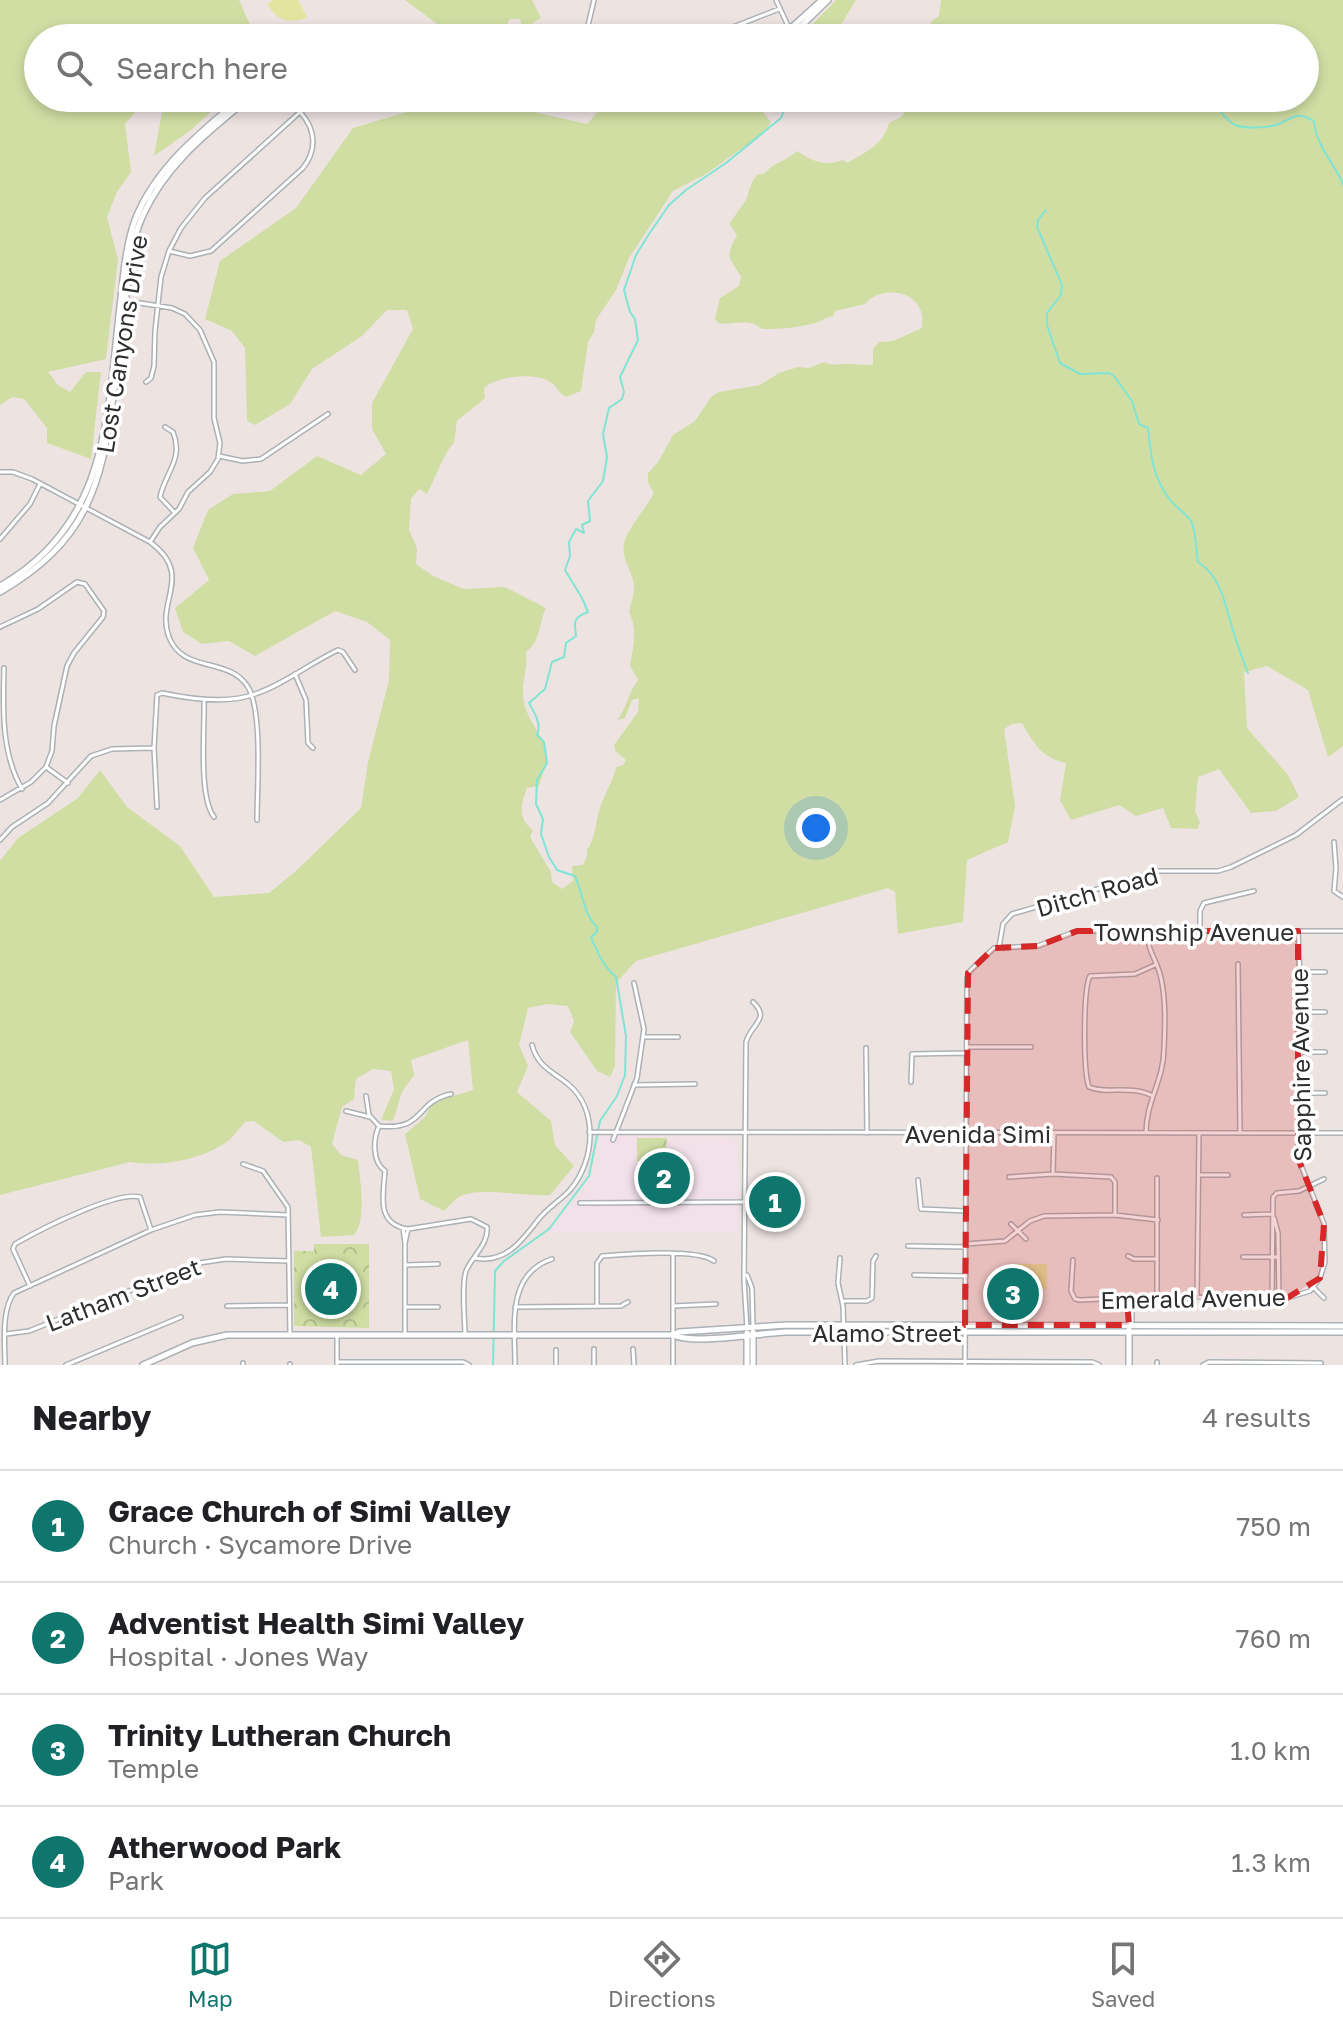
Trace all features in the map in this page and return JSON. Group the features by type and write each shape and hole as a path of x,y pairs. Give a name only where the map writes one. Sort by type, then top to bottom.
{"street":[{"path":"588,24 594,0"},
{"path":"776,0 786,24"},
{"path":"800,24 822,0"},
{"path":"802,24 828,0"},
{"path":"741,24 779,9"},
{"name":"Lost Canyons Drive","path":"0,592 38,567 62,544 86,509 106,454 129,241 135,222 150,192 176,155 225,112"},
{"name":"Lost Canyons Drive","path":"0,586 50,548 72,520 87,492 100,453 132,250 143,216 160,184 183,154 232,112"},
{"path":"146,382 151,378 154,366 161,277 169,251 181,228 196,208 300,112 310,124 313,139 311,155 303,168 211,251 190,256 169,251"},
{"path":"123,300 179,310 191,318 209,346 215,370 214,412 220,443 219,456 210,472 193,486 150,542"},
{"path":"219,456 243,461 261,459 328,414"},
{"path":"165,427 173,432 178,451 160,495 175,513"},
{"path":"1,472 23,475 150,542 165,556 172,570 173,586 166,618 172,643 190,660 234,673 245,683 252,696 256,710 257,820"},
{"path":"0,539 23,513 40,484"},
{"path":"0,627 49,602 74,583 84,583 103,608 104,614 67,666 52,751 46,767 22,789 0,800"},
{"path":"157,807 154,748 157,695 232,699 252,696 335,651 341,651 355,670"},
{"path":"4,668 6,752 22,789"},
{"path":"295,674 306,700 308,743 313,748"},
{"path":"204,698 206,794 214,817"},
{"path":"0,840 12,827 48,803 85,761 97,752 154,748"},
{"path":"46,767 68,783"},
{"name":"Ditch Road","path":"999,947 1003,924 1012,914 1154,872 1218,871 1231,867 1296,835 1343,799"},
{"path":"1334,842 1334,891 1343,897"},
{"path":"1200,931 1200,911 1204,903 1254,891"},
{"name":"Township Avenue","path":"999,947 1038,946 1077,931 1343,931"},
{"path":"1146,1133 1148,1107 1162,1076 1165,1046 1163,991 1149,950 1147,931"},
{"name":"Sapphire Avenue","path":"1298,931 1301,1071 1298,1093 1299,1166 1326,1232 1324,1268 1314,1288"},
{"path":"965,1363 967,976 992,949 999,947"},
{"path":"1238,964 1240,1133"},
{"path":"1153,1096 1135,1089 1095,1090 1089,1087 1085,1021 1090,976 1135,974 1155,965"},
{"path":"1298,972 1325,972"},
{"path":"613,1140 634,1085 643,1037 634,983"},
{"path":"753,1002 761,1009 762,1015 746,1042 745,1271 753,1365"},
{"path":"1300,1012 1325,1012"},
{"path":"643,1037 678,1037"},
{"path":"475,1258 496,1259 524,1240 540,1217 569,1191 578,1178 586,1156 590,1132 583,1102 570,1087 542,1066 532,1045"},
{"path":"967,1047 1031,1047"},
{"path":"866,1048 867,1133"},
{"path":"1299,1052 1325,1052"},
{"path":"911,1082 912,1054 967,1053"},
{"path":"634,1085 695,1084"},
{"path":"1298,1093 1325,1093"},
{"path":"366,1096 371,1117 379,1126 397,1128 408,1125 432,1100 451,1094"},
{"path":"346,1111 371,1117"},
{"path":"379,1126 375,1144 377,1163 385,1171 382,1203 387,1220 406,1229 471,1219 484,1224 488,1232 465,1272 465,1335"},
{"name":"Avenida Simi","path":"590,1132 1343,1133"},
{"path":"1053,1174 1054,1133"},
{"path":"1197,1298 1199,1133"},
{"path":"243,1164 259,1168 266,1174 286,1204 290,1335"},
{"path":"1009,1177 1053,1174 1111,1177 1115,1182 1115,1215"},
{"path":"1199,1175 1228,1175"},
{"path":"1157,1178 1157,1297"},
{"path":"1272,1299 1274,1195 1308,1187 1324,1179"},
{"path":"918,1180 921,1209 966,1211"},
{"path":"30,1286 13,1249 15,1244 108,1200 140,1197 151,1230"},
{"path":"580,1203 747,1202"},
{"path":"5,1365 10,1296 151,1230 204,1213 288,1215"},
{"path":"1244,1215 1272,1214"},
{"path":"1272,1214 1277,1227 1279,1298"},
{"path":"908,1246 999,1242 1019,1232 1030,1221 1044,1216 1115,1215 1158,1220"},
{"path":"1011,1224 1026,1239"},
{"path":"405,1335 406,1229"},
{"path":"673,1253 673,1365"},
{"path":"597,1306 597,1263 602,1256 673,1253 699,1255 714,1261"},
{"path":"842,1301 870,1300 874,1296 873,1261 876,1256"},
{"path":"1128,1256 1157,1259"},
{"path":"1243,1257 1278,1257"},
{"path":"840,1258 838,1283 842,1301 845,1365"},
{"name":"Latham Street","path":"6,1334 29,1331 199,1263 226,1259 289,1261"},
{"path":"515,1365 518,1291 524,1278 543,1261 552,1259"},
{"name":"Emerald Avenue","path":"1073,1260 1071,1295 1080,1300 1157,1297 1272,1299 1296,1297 1314,1288"},
{"path":"406,1265 438,1264"},
{"path":"914,1275 966,1276"},
{"path":"1314,1288 1324,1298"},
{"path":"1129,1365 1130,1298"},
{"path":"515,1307 621,1306 628,1302"},
{"path":"673,1306 716,1304"},
{"path":"227,1306 289,1305"},
{"path":"406,1307 438,1307"},
{"path":"66,1365 181,1317"},
{"name":"Alamo Street","path":"143,1365 216,1336 673,1335 679,1332 843,1328 1343,1329"},
{"path":"747,1365 750,1331"},
{"path":"337,1335 337,1364 463,1362 469,1365"},
{"path":"594,1349 594,1365"},
{"path":"633,1349 634,1365"},
{"path":"556,1350 556,1365"},
{"path":"856,1365 879,1361 1002,1364 1092,1362 1099,1365"},
{"path":"1203,1364 1321,1363"}],"highlighted area":[{"path":"1077,931 1298,931 1298,1158 1324,1224 1320,1278 1287,1298 1127,1298 1129,1325 965,1325 968,973 994,948 1038,946"}],"shaded area":[{"path":"601,1135 737,1138 739,1233 549,1233 586,1185"}],"green space":[{"path":"0,0 239,0 250,24 24,24 24,112 135,112 125,124 131,172 117,192 107,217 118,259 106,359 48,372 58,385 70,392 86,372 101,372 91,459 47,443 47,428 24,399 12,397 0,405"},
{"path":"274,0 298,0 307,17 284,20 267,4"},
{"path":"405,0 532,0 541,18 531,24 510,19 507,24 437,24"},
{"path":"836,0 856,0 841,24 813,24"},
{"path":"941,0 1343,0 1343,746 1328,757 1308,690 1267,666 1244,672 1247,728 1288,775 1299,797 1276,811 1251,813 1219,769 1198,777 1195,811 1200,822 1197,829 1171,828 1163,808 1136,816 1119,805 1071,820 1060,800 1066,763 1051,758 1040,749 1022,723 1012,724 1004,729 1015,806 1008,842 967,860 963,922 898,934 895,892 888,888 636,961 616,983 615,1066 610,1077 597,1071 570,1032 574,1021 568,1006 548,1004 528,1008 519,1045 528,1066 517,1092 551,1121 555,1145 574,1166 550,1195 478,1192 457,1198 444,1211 420,1199 405,1134 424,1118 434,1102 473,1090 468,1040 411,1060 414,1075 402,1092 393,1121 381,1120 394,1089 391,1071 373,1069 356,1079 354,1099 342,1107 332,1144 341,1155 358,1160 362,1210 354,1235 321,1237 311,1147 299,1140 283,1142 254,1121 245,1122 218,1148 194,1157 168,1163 130,1162 0,1195 0,861 18,838 78,798 100,770 127,807 180,846 214,897 269,893 361,808 368,762 389,680 390,640 367,622 335,611 255,656 229,641 202,644 183,632 175,608 209,580 193,548 208,510 233,494 270,491 317,456 361,475 386,454 372,429 372,403 413,329 407,310 387,310 362,336 312,369 290,404 255,425 247,421 245,348 232,331 205,319 220,261 296,208 353,128 407,112 536,112 587,124 598,112 763,112 771,122 765,132 706,174 673,191 629,258 616,290 596,320 588,342 581,391 566,397 550,382 532,377 505,378 490,384 484,388 485,398 457,421 454,443 427,494 419,489 411,499 409,530 417,548 416,564 433,576 464,589 505,587 546,608 537,637 526,652 523,690 524,704 544,742 547,758 539,786 527,788 522,816 533,830 530,837 551,872 552,882 562,889 573,881 572,866 583,865 587,856 599,811 616,767 626,760 615,751 614,745 638,712 639,698 632,700 625,718 617,720 638,680 630,666 634,632 629,612 634,584 625,559 624,543 654,493 648,483 648,473 673,435 695,421 711,397 719,392 760,385 779,373 824,362 835,365 873,364 873,349 879,342 893,341 922,328 922,314 916,302 894,293 877,295 865,304 835,311 833,316 802,326 762,329 747,323 718,323 715,319 720,298 739,286 741,277 730,256 737,235 729,224 746,200 757,175 765,173 797,151 819,162 843,160 847,163 878,142 889,123 905,112 1319,112 1319,24 930,24 939,16"},
{"path":"162,112 211,112 191,130 154,156"},
{"path":"637,1138 667,1138 665,1159 637,1161"},
{"path":"314,1244 369,1244 369,1328 294,1326 294,1251 314,1251"},
{"path":"1009,1264 1047,1264 1047,1289 1020,1289 1020,1283 1005,1283"}],"waterway":[{"path":"493,1365 495,1271 549,1229 589,1176 600,1121 617,1096 625,1075 626,1036 616,977 604,964 591,938 597,927 586,910 575,876 557,870 541,834 543,819 536,804 537,780 547,763 544,742 537,735 538,722 529,703 545,689 552,662 564,657 566,643 576,636 576,619 588,612 565,570 570,556 569,542 576,529 584,533 582,525 590,521 588,501 603,481 607,457 603,434 609,408 622,399 624,392 620,377 638,340 635,319 624,290 636,255 669,205 726,163 781,118 783,112"},
{"path":"1221,112 1240,126 1269,126 1299,116 1314,121 1321,146 1343,184"},
{"path":"1046,210 1037,227 1062,285 1061,295 1047,313 1047,325 1060,363 1080,374 1109,373 1132,401 1139,424 1148,428 1153,465 1159,482 1170,500 1192,523 1198,562 1206,568 1222,593 1248,673"}],"place":[{"name":"Adventist Health Simi Valley","path":"664,1178"},
{"name":"Grace Church of Simi Valley","path":"775,1202"},
{"name":"Atherwood Park","path":"331,1289"},
{"name":"Trinity Lutheran Church","path":"1013,1294"}]}
